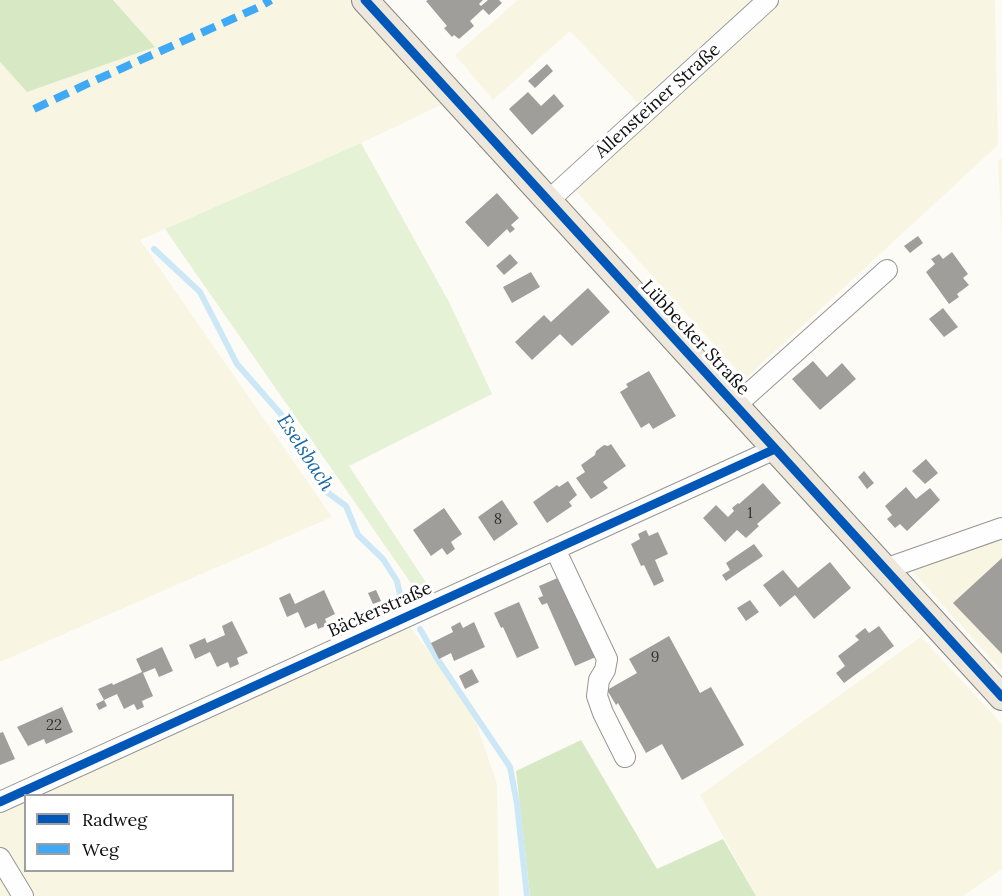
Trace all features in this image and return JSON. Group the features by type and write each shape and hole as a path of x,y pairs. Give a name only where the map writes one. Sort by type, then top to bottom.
{"main road":[{"name":"Lübbecker Straße","path":"365,0 1002,697"}],"street":[{"name":"Allensteiner Straße","path":"548,201 768,0"},
{"path":"735,406 887,270"},
{"name":"Bäckerstraße","path":"0,802 775,449"},
{"path":"885,569 1002,528"},
{"path":"555,549 607,659 605,670 599,680 597,696 625,757"},
{"path":"0,858 23,896"}],"shaded area":[{"path":"113,0 352,0 441,105 361,143 140,240 332,517 0,662 0,62 27,92 155,47"},
{"path":"518,0 751,0 638,103 570,31 493,100 455,55"},
{"path":"782,0 995,0 998,145 745,379 575,190"},
{"path":"1002,158 1002,241 998,161"},
{"path":"1002,518 1002,671 897,554"},
{"path":"409,625 472,710 497,784 499,896 0,896 0,813 24,801 24,872 234,872 234,794 39,794"},
{"path":"921,637 1002,724 1002,869 963,896 756,896 700,795"}],"green space":[{"path":"0,0 113,0 155,47 27,92 0,62"},
{"path":"361,143 449,302 492,394 349,466 433,593 422,599 165,229"},
{"path":"581,740 657,869 723,839 756,896 530,896 516,771"}],"building":[{"path":"483,0 479,4 481,6 488,0 499,0 502,3 489,15 483,9 470,21 474,26 459,39 454,35 452,37 444,28 447,26 426,1"},
{"path":"547,64 553,71 535,88 528,81"},
{"path":"528,92 541,106 554,94 564,106 532,135 509,109"},
{"path":"497,193 519,218 511,225 515,229 510,233 507,229 488,247 465,222"},
{"path":"918,236 923,243 910,253 904,246"},
{"path":"952,252 968,274 963,278 969,285 957,294 959,297 949,304 926,272 935,264 931,259 939,254 943,259"},
{"path":"510,254 518,263 504,275 496,266"},
{"path":"531,272 540,287 512,303 503,287"},
{"path":"588,288 610,312 572,346 560,334 532,360 515,342 544,315 551,322"},
{"path":"943,308 958,327 944,337 929,319"},
{"path":"813,361 827,377 842,363 856,379 820,410 792,379"},
{"path":"649,371 676,416 653,429 649,423 641,428 620,392 628,387 626,384"},
{"path":"611,444 626,466 603,482 608,488 591,499 576,478 585,472 581,465 604,445"},
{"path":"926,459 938,473 925,484 912,471"},
{"path":"864,471 874,483 867,489 858,477"},
{"path":"568,481 577,495 569,502 572,506 547,523 533,502 557,485 559,487"},
{"path":"763,483 781,503 757,524 759,526 746,538 737,530 725,542 703,518 716,505 728,517 734,511 732,508"},
{"path":"906,487 916,499 930,488 940,500 907,531 900,524 895,528 887,519 892,515 885,506"},
{"path":"502,500 518,524 494,541 478,517"},
{"path":"444,508 462,534 451,542 455,549 447,555 442,548 431,556 413,530"},
{"path":"646,530 649,536 658,532 668,554 655,560 664,581 654,586 631,544 640,539 638,534"},
{"path":"754,544 763,556 726,581 722,575 730,570 726,563"},
{"path":"1002,558 1002,654 953,603"},
{"path":"830,562 851,588 814,619 795,595 780,607 763,585 783,570 798,588"},
{"path":"562,576 598,656 575,666 547,603 542,605 538,598 543,596 539,586"},
{"path":"324,590 335,614 325,619 328,625 318,629 316,623 305,628 298,612 287,617 279,598 290,593 295,604"},
{"path":"376,590 381,601 373,604 368,593"},
{"path":"750,600 759,612 746,621 737,608"},
{"path":"519,602 539,648 517,658 494,613"},
{"path":"232,621 248,653 237,658 239,664 230,668 228,662 217,667 210,652 195,659 189,645 205,638 207,643 225,635 222,626"},
{"path":"460,622 463,628 474,622 485,647 454,661 451,653 439,659 431,643 453,632 451,627"},
{"path":"879,626 894,646 844,683 836,673 845,666 838,656 859,640 855,636 865,628 869,633"},
{"path":"669,636 700,693 711,687 744,745 682,780 662,744 646,753 618,703 616,705 607,690 637,673 629,659"},
{"path":"162,647 173,671 159,677 155,668 143,673 153,696 142,701 144,707 137,710 134,704 124,709 117,694 104,700 98,689 142,672 136,659"},
{"path":"472,669 479,682 465,689 459,676"},
{"path":"104,700 107,706 99,710 96,704"},
{"path":"62,707 73,732 46,744 44,739 28,746 17,727"},
{"path":"3,732 15,759 0,765 0,733"}],"waterway":[{"name":"Eselsbach","path":"154,249 200,292 237,364 294,429 324,490 346,506 358,535 383,559 397,581 402,604"},
{"name":"Eselsbach","path":"420,629 436,657 510,767 517,804 527,896"}],"marked path":[{"path":"34,109 271,0"}],"cycle path":[{"path":"365,0 1002,697"},
{"path":"0,802 775,449"}]}
